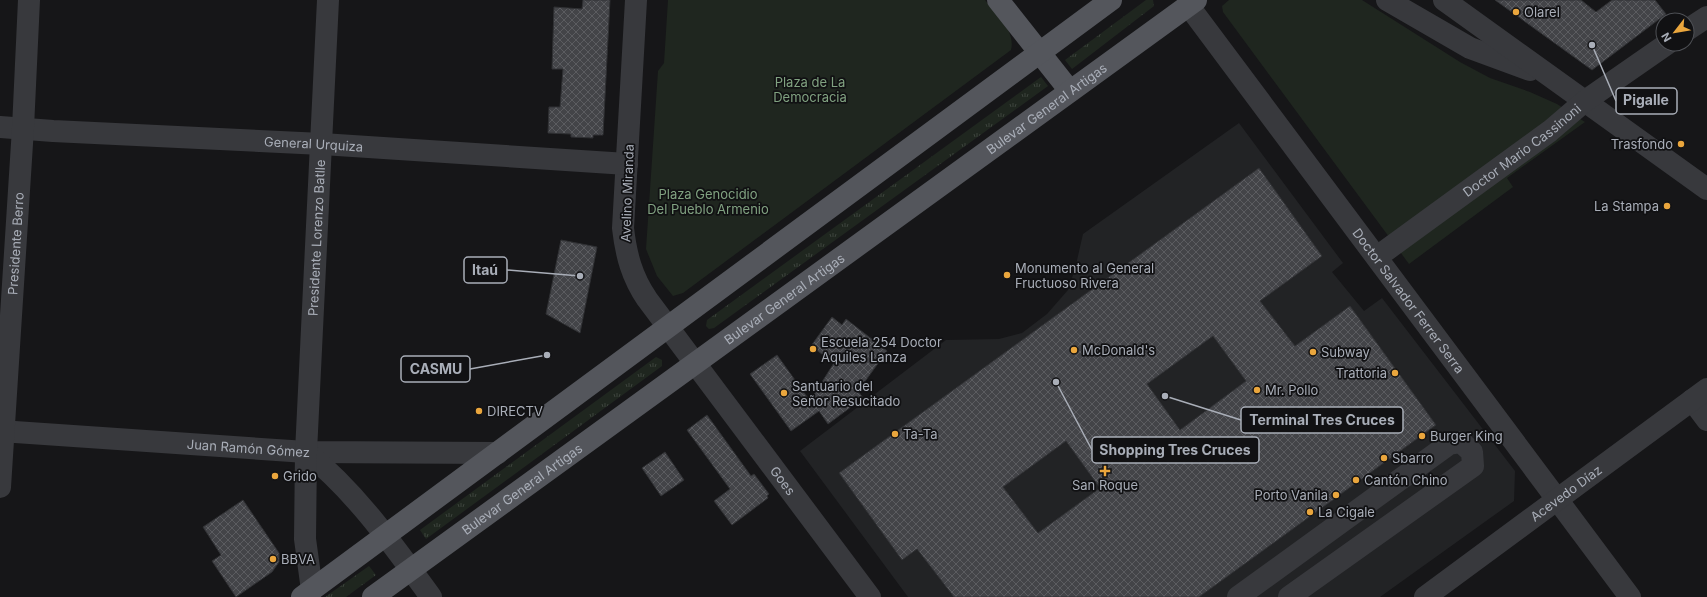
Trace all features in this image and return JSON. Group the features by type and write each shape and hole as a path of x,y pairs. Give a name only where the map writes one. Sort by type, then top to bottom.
{"main road":[{"path":"998,0 1070,91"},
{"path":"307,594 1111,0"},
{"name":"Bulevar General Artigas","path":"373,597 696,364 1070,91 1189,2"}],"street":[{"name":"Presidente Berro","path":"0,487 2,432 23,128 29,0"},
{"name":"Presidente Lorenzo Batlle","path":"307,594 305,539 306,452 328,0"},
{"name":"Avelino Miranda","path":"636,0 624,228 626,252 638,285 696,364"},
{"path":"1387,0 1470,48 1551,77"},
{"path":"1444,0 1707,189"},
{"name":"Doctor Salvador Ferrer Serra","path":"1189,2 1630,597"},
{"path":"1695,24 1707,16"},
{"name":"Doctor Mario Cassinoni","path":"1377,257 1550,131 1585,101 1655,52"},
{"name":"General Urquiza","path":"0,127 53,131 322,144 627,164"},
{"name":"Goes","path":"696,364 870,597"},
{"path":"1700,395 1707,420"},
{"name":"Acevedo Díaz","path":"1425,597 1557,498 1700,395"},
{"name":"Juan Ramón Gómez","path":"2,432 306,452 498,453"},
{"path":"1238,597 1449,444 1461,442 1472,452 1473,466 1289,597"},
{"path":"306,452 330,471 348,490 385,535 431,597"}],"shaded area":[{"path":"1239,123 1343,263 1332,272 1364,311 1382,298 1515,471 1514,501 1380,597 908,597 800,451 946,340 999,339 1022,333 1047,314 1068,290 1075,269 1083,234"}],"green space":[{"name":"Plaza de La Democracia","path":"668,0 985,0 1004,23 1011,36 1012,43 1011,50 683,293 673,296 657,276 646,249 658,71 664,63"},
{"path":"1146,0 1153,0 1154,6 1072,69 1065,60"},
{"path":"1229,0 1362,0 1460,62 1490,78 1530,92 1557,104 1585,122 1507,178 1513,187 1409,264 1223,12 1222,6"},
{"path":"1041,77 1048,86 714,328 709,329 706,326 707,320"},
{"path":"656,357 662,360 662,366 426,539 420,530"},
{"path":"369,566 376,575 346,597 325,597"}],"building":[{"path":"583,0 610,0 603,135 593,135 593,138 571,137 571,134 548,133 549,107 560,107 563,69 552,69 554,7 582,9"},
{"path":"1495,0 1581,0 1596,12 1612,0 1655,0 1664,12 1655,12 1655,22 1592,70"},
{"path":"1259,168 1322,256 1260,301 1295,346 1350,306 1436,425 1199,597 954,597 917,549 902,560 839,473","holes":["1213,336 1246,381 1180,430 1147,384","1066,441 1100,488 1038,533 1003,487"]},
{"path":"561,240 597,247 580,333 546,314"},
{"path":"832,317 842,325 846,319 887,351 858,391 863,398 828,424 819,411 791,431 750,374 777,355 810,401 834,363 811,346"},
{"path":"707,415 751,476 754,474 769,494 767,496 768,498 732,525 714,501 730,489 687,430"},
{"path":"665,452 684,480 661,496 642,468"},
{"path":"243,500 279,553 279,562 272,572 236,597 212,561 221,555 203,527"}],"place":[{"name":"Olarel","path":"1516,12"},
{"name":"Pigalle","path":"1592,45"},
{"name":"Trasfondo","path":"1681,144"},
{"name":"La Stampa","path":"1667,206"},
{"name":"Monumento al General Fructuoso Rivera","path":"1007,275"},
{"name":"Itaú","path":"580,276"},
{"name":"Escuela 254 Doctor Aquiles Lanza","path":"813,349"},
{"name":"McDonald's","path":"1074,350"},
{"name":"Subway","path":"1313,352"},
{"name":"CASMU","path":"547,355"},
{"name":"Trattoria","path":"1395,373"},
{"name":"Shopping Tres Cruces","path":"1056,382"},
{"name":"Mr. Pollo","path":"1257,390"},
{"name":"Santuario del Señor Resucitado","path":"784,393"},
{"name":"Terminal Tres Cruces","path":"1165,396"},
{"name":"DIRECTV","path":"479,411"},
{"name":"Ta-Ta","path":"895,434"},
{"name":"Burger King","path":"1422,436"},
{"name":"Sbarro","path":"1384,458"},
{"name":"San Roque","path":"1105,471"},
{"name":"Grido","path":"275,476"},
{"name":"Cantón Chino","path":"1356,480"},
{"name":"Porto Vanila","path":"1336,495"},
{"name":"La Cigale","path":"1310,512"},
{"name":"BBVA","path":"273,559"}],"park label":[{"name":"Plaza Genocidio Del Pueblo Armenio","path":"708,202"}]}
